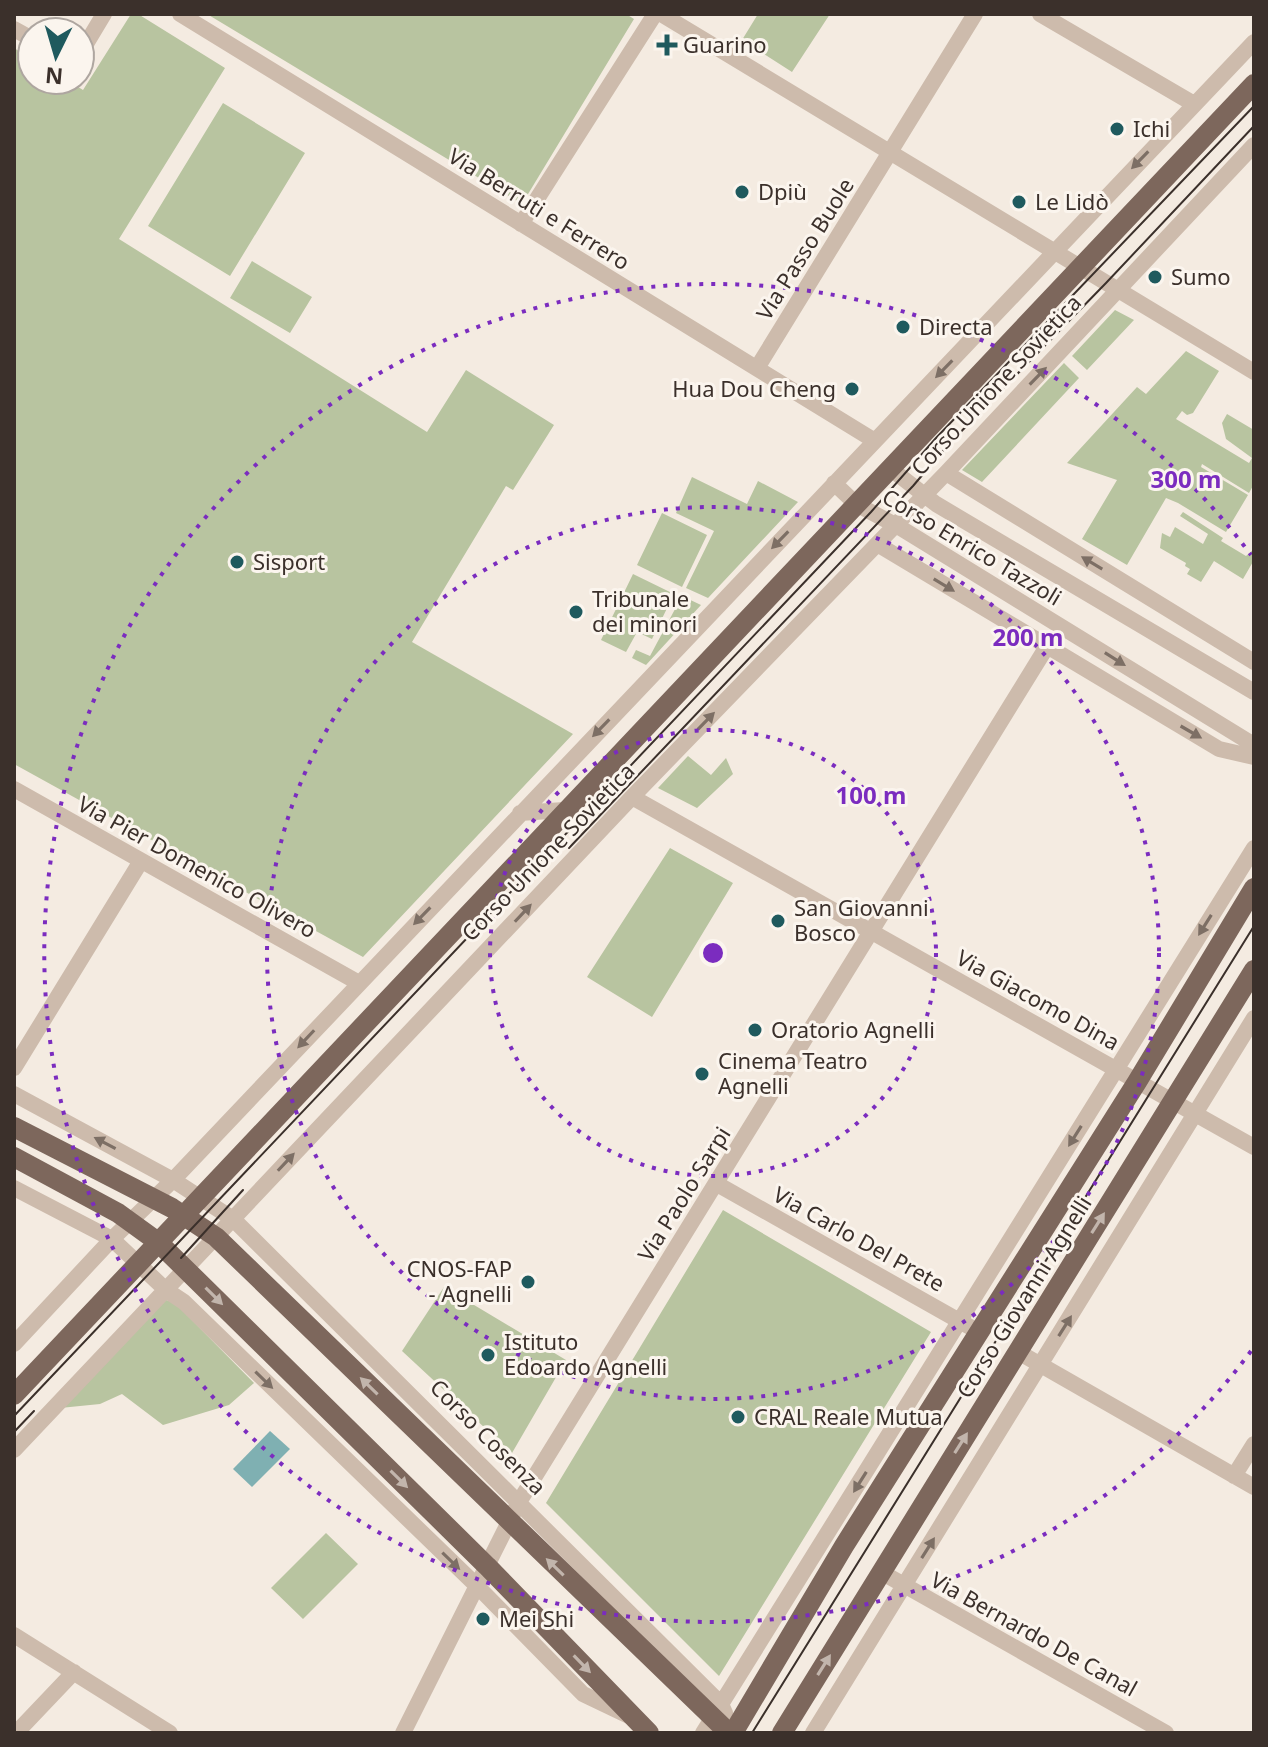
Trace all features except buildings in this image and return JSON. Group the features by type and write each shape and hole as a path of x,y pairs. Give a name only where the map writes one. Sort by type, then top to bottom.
{"main road":[{"name":"Corso Unione Sovietica","path":"14,1395 387,1002 564,810 1254,84"},
{"name":"Corso Giovanni Agnelli","path":"722,1727 749,1703 836,1540 980,1332 1254,888"},
{"name":"Corso Giovanni Agnelli","path":"782,1732 1254,970"},
{"name":"Corso Cosenza","path":"14,1127 183,1214 216,1237 722,1727"},
{"path":"14,1157 132,1222 158,1242 487,1566 643,1727"}],"street":[{"name":"Via Berruti e Ferrero","path":"180,14 875,441"},
{"path":"521,224 655,14"},
{"path":"661,14 1081,269"},
{"name":"Via Passo Buole","path":"757,368 975,14"},
{"path":"1040,14 1194,104"},
{"name":"Corso Unione Sovietica","path":"14,1344 1254,42"},
{"name":"Corso Unione Sovietica","path":"14,1450 632,797 946,473 1254,145"},
{"name":"Corso Unione Sovietica","path":"1081,269 1119,290"},
{"path":"1119,290 1254,372"},
{"name":"Corso Enrico Tazzoli","path":"891,469 925,495 1254,692"},
{"path":"946,473 1254,662"},
{"name":"Corso Enrico Tazzoli","path":"834,483 856,504 896,525 1254,745"},
{"path":"877,544 1219,749 1254,757"},
{"name":"Via Paolo Sarpi","path":"403,1733 519,1502 1046,648"},
{"name":"Via Pier Domenico Olivero","path":"14,789 359,983"},
{"name":"Via Giacomo Dina","path":"632,797 1254,1147"},
{"name":"Corso Unione Sovietica","path":"520,813 564,810"},
{"name":"Corso Giovanni Agnelli","path":"722,1727 836,1540 960,1321 1254,848"},
{"path":"14,1068 141,861"},
{"path":"813,1733 1254,1018"},
{"name":"Corso Cosenza","path":"14,1094 173,1180 233,1219 519,1502 722,1727"},
{"name":"Via Carlo Del Prete","path":"717,1184 980,1332"},
{"path":"14,1188 112,1239 166,1290 184,1302 477,1586 583,1694 643,1727"},
{"path":"1018,1352 1254,1487"},
{"path":"1234,1476 1254,1444"},
{"name":"Via Bernardo De Canal","path":"881,1572 1166,1733"},
{"path":"14,1635 170,1733"},
{"path":"16,1733 74,1672"}],"green space":[{"name":"Sisport","path":"131,14 138,14 225,68 119,239 427,432 466,370 554,425 513,490 506,486 412,642 573,734 363,957 14,764 14,48 16,96 96,96 96,69"},
{"path":"207,14 626,14 634,19 522,204"},
{"path":"758,14 830,14 792,72 742,40"},
{"path":"223,103 305,153 230,276 148,226"},
{"path":"252,261 312,297 290,333 230,298"},
{"path":"1115,310 1134,320 1087,370 1072,356"},
{"path":"1186,351 1219,371 1193,413 1187,415 1182,411 1176,419 1249,463 1252,458 1226,439 1222,423 1227,414 1254,430 1254,484 1249,493 1202,464 1201,467 1248,495 1226,532 1166,498 1127,565 1082,539 1117,480 1067,463 1137,387 1146,394"},
{"path":"1064,363 1079,378 982,482 962,470"},
{"path":"692,477 747,504 758,481 798,502 708,598 686,588 714,531 676,513"},
{"path":"1183,512 1246,556 1254,549 1254,560 1243,579 1214,561 1201,582 1187,574 1190,569 1185,566 1186,563 1160,548 1162,533 1170,537 1175,527 1203,544 1208,534 1180,516"},
{"path":"662,513 707,535 682,587 637,565"},
{"path":"633,574 674,594 652,639 637,632 626,652 601,640"},
{"path":"682,596 701,605 646,665 632,658 636,650 650,656"},
{"path":"688,756 711,775 726,758 733,774 697,808 658,788"},
{"path":"670,848 733,883 652,1017 587,977"},
{"name":"CRAL Reale Mutua","path":"723,1210 931,1332 719,1676 546,1503"},
{"path":"444,1287 566,1360 512,1453 402,1351"},
{"path":"166,1300 174,1302 254,1383 229,1405 163,1425 122,1394 100,1404 60,1408"},
{"path":"326,1533 358,1564 303,1619 271,1588"}],"water":[{"path":"270,1431 290,1449 252,1487 233,1469"}],"tram line":[{"path":"14,1416 871,512 936,438 1254,106"},
{"path":"569,848 913,486 946,447 1254,126"},
{"path":"752,1733 1254,926"},
{"path":"181,1258 243,1190"},
{"path":"14,1432 34,1411"}],"place":[{"name":"Guarino","path":"667,45"},
{"name":"Ichi","path":"1117,129"},
{"name":"Dpiù","path":"742,192"},
{"name":"Le Lidò","path":"1019,202"},
{"name":"Sumo","path":"1155,277"},
{"name":"Directa","path":"903,327"},
{"name":"Hua Dou Cheng","path":"852,389"},
{"name":"Sisport","path":"237,562"},
{"name":"Tribunale dei minori","path":"576,612"},
{"name":"San Giovanni Bosco","path":"778,921"},
{"name":"Oratorio Agnelli","path":"755,1030"},
{"name":"Cinema Teatro Agnelli","path":"702,1074"},
{"name":"CNOS-FAP - Agnelli","path":"528,1282"},
{"name":"Istituto Edoardo Agnelli","path":"488,1355"},
{"name":"CRAL Reale Mutua","path":"738,1417"},
{"name":"Mei Shi","path":"483,1619"}]}
